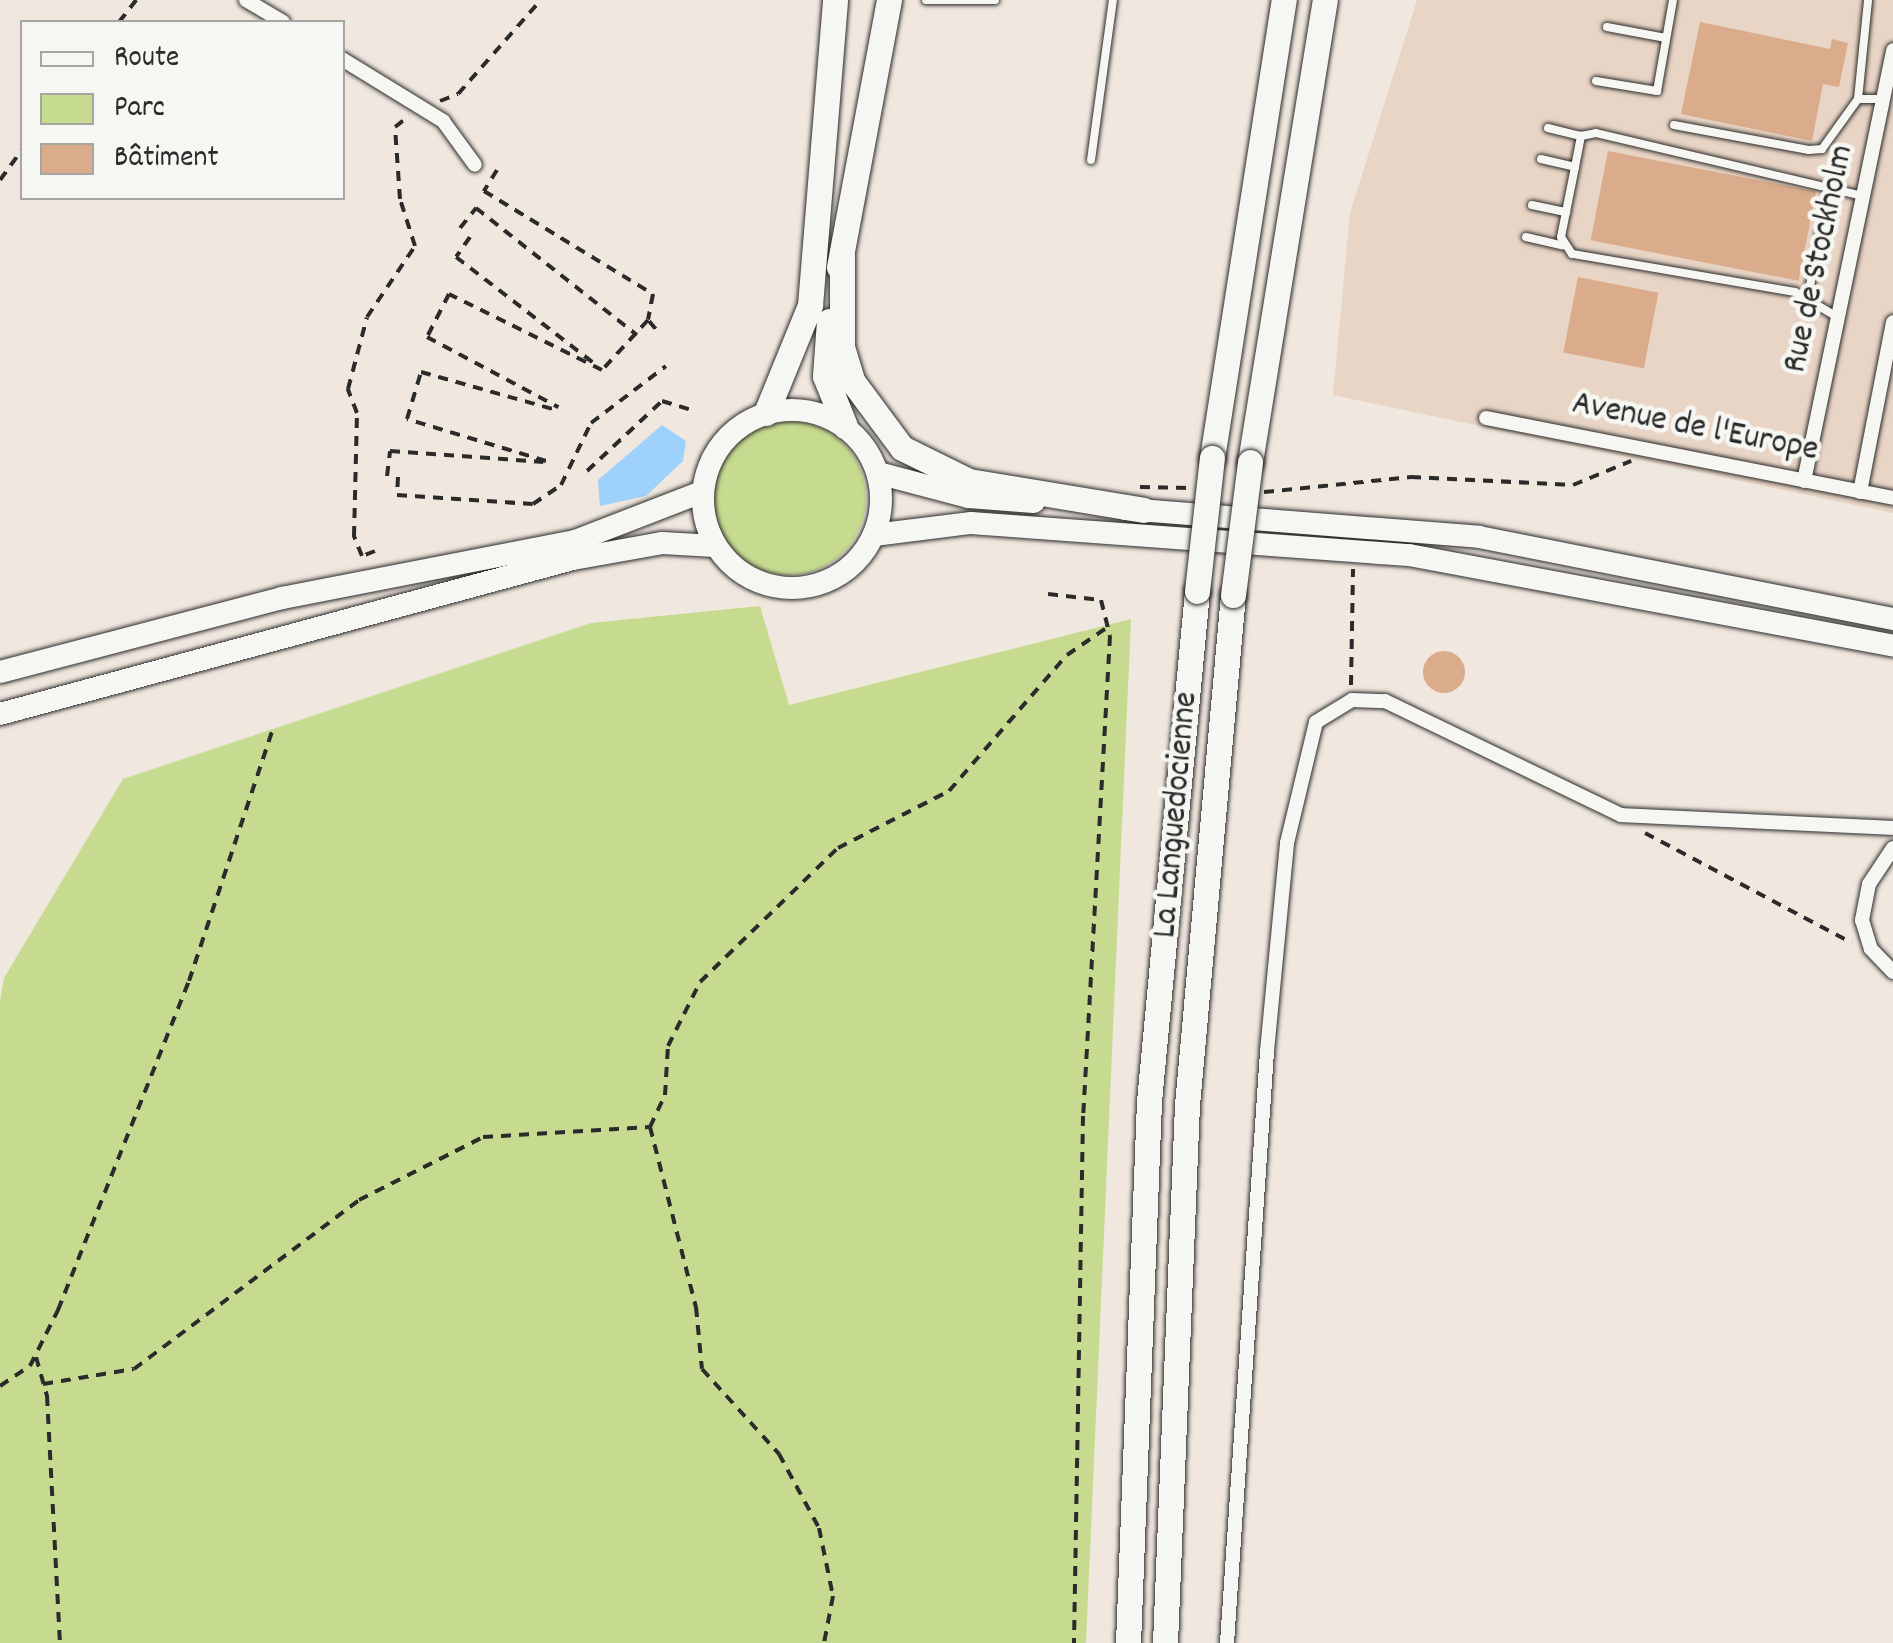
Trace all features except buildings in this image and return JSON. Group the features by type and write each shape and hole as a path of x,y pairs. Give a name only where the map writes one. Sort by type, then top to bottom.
{"highway":[{"path":"766,413 810,306 835,0"},
{"path":"845,426 825,376 842,252 889,0"},
{"name":"La Languedocienne","path":"1128,1643 1149,1101 1197,592 1212,458 1284,0"},
{"name":"La Languedocienne","path":"1165,1643 1186,1124 1233,595 1250,462 1325,0"},
{"path":"842,252 842,347 852,382 902,448 969,481 1136,500"}],"main road":[{"path":"878,472 874,535 842,573 796,589 750,579 715,546 702,492 718,447 766,413 807,412 845,426 878,472 969,497 1136,500 1479,537 1893,619"},
{"path":"0,672 282,598 575,541 702,492"},
{"path":"874,535 971,523 1354,550 1629,590 1893,646"},
{"path":"0,716 70,692 573,559 662,542 715,546"}],"street":[{"path":"246,0 280,20"},
{"name":"Rue de Stockholm","path":"1804,480 1893,50"},
{"path":"345,61 451,128 475,166"},
{"path":"1860,492 1892,327"},
{"name":"Avenue de l'Europe","path":"1486,418 1893,498"},
{"path":"1228,1643 1286,844 1307,739 1336,705 1372,698 1621,815 1749,828 1893,828"},
{"path":"1893,848 1864,902 1871,948 1893,972"}],"lane":[{"path":"926,0 994,0"},
{"path":"1092,160 1113,0"},
{"path":"1596,80 1657,91 1673,0"},
{"path":"1674,125 1822,149 1858,99 1868,0"},
{"path":"1608,27 1666,38"},
{"path":"1858,99 1884,98"},
{"path":"1548,128 1816,179 1828,190 1864,196"},
{"path":"1562,244 1581,136"},
{"path":"1541,159 1575,167"},
{"path":"1808,296 1828,190"},
{"path":"1532,205 1566,212"},
{"path":"1526,237 1562,244 1604,261 1808,296 1839,318"}],"path":[{"path":"121,20 136,0"},
{"path":"374,552 362,556 354,536 350,364 367,317 415,246 400,200 395,127 458,94 541,0"},
{"path":"0,180 20,153"},
{"path":"497,170 484,191 653,294 648,320 602,370"},
{"path":"460,228 476,208 636,335"},
{"path":"470,237 456,256 602,370"},
{"path":"387,476 390,451 546,461 407,419 421,372 557,409 426,337 449,294 602,370"},
{"path":"648,320 659,333"},
{"path":"398,477 397,494 533,504 561,484 591,423 666,366"},
{"path":"587,471 662,401 695,411"},
{"path":"1257,492 1411,476 1573,485 1608,476 1647,449"},
{"path":"1136,500 1200,489"},
{"path":"1352,700 1354,550"},
{"path":"1048,594 1101,600 1110,626 1083,1116 1074,1643"},
{"path":"824,1643 833,1596 819,1528 779,1454 702,1369 696,1308 650,1128 666,1095 668,1046 700,982 838,848 949,791 1088,640 1110,626"},
{"path":"0,1386 36,1356 188,980 274,726"},
{"path":"1621,815 1826,934 1871,948"},
{"path":"43,1384 134,1369 360,1200 483,1138 650,1128"},
{"path":"36,1356 43,1384 60,1643"}],"shaded area":[{"path":"1417,0 1893,0 1893,513 1333,395 1350,213"}],"green space":[{"path":"789,421 819,427 844,443 860,468 866,498 860,528 844,553 819,569 789,575 759,569 734,553 718,528 712,498 718,468 734,443 759,427"},
{"path":"760,606 789,705 1131,619 1086,1643 0,1643 0,1001 4,978 123,779 591,623"}],"water":[{"path":"662,425 686,441 683,461 646,496 600,506 598,480"}]}
